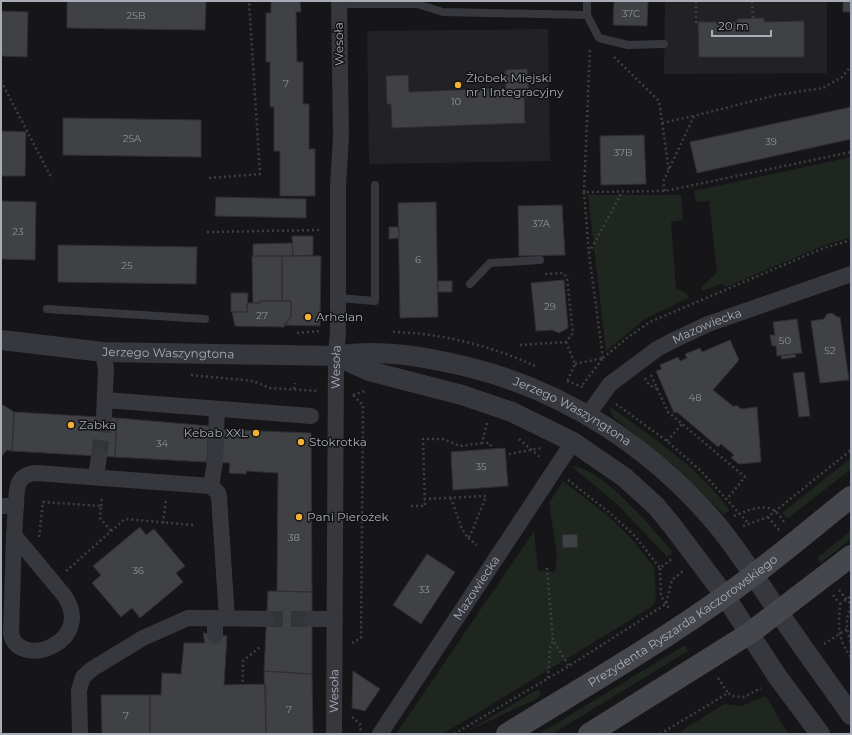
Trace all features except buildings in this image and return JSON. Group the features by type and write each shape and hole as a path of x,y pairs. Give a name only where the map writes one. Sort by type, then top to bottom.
{"main road":[{"name":"Prezydenta Ryszarda Kaczorowskiego","path":"507,734 681,627 754,575 851,497"},
{"path":"589,734 750,633 851,556"}],"street":[{"name":"Wesoła","path":"334,734 338,185 341,137 339,2"},
{"name":"Mazowiecka","path":"587,416 610,384 657,349 708,324 851,274"},
{"name":"Jerzego Waszyngtona","path":"1,340 103,352 336,356 355,352 402,355 452,363 490,373 559,400 622,437 664,470 722,531 851,715"},
{"path":"103,352 106,370 104,417"},
{"name":"Jerzego Waszyngtona","path":"336,356 369,371 487,402 545,427 573,442 619,473 650,501 674,528 725,596 777,676 820,734"},
{"path":"105,400 311,416"},
{"path":"211,486 215,456 217,409"},
{"path":"573,442 587,416"},
{"name":"Mazowiecka","path":"380,734 573,442"},
{"path":"96,478 99,456"},
{"path":"14,535 36,564 69,602 72,612 72,625 69,632 54,646 43,650 29,649 17,645 11,634 14,535 9,506 17,486 27,474 211,486 218,493 219,497 221,618 215,636"},
{"path":"80,734 79,690 84,677 92,669 143,638 176,622 188,618 267,618"},
{"path":"312,620 335,619"}],"lane":[{"path":"587,1 587,15 599,38 628,45 664,44"},
{"path":"339,2 418,4 443,12 587,15"},
{"path":"338,298 374,300 375,185"},
{"path":"470,284 490,263 540,260"},
{"path":"47,309 205,319"}],"path":[{"path":"209,178 260,174 249,1"},
{"path":"696,1 696,25"},
{"path":"752,1 752,19"},
{"path":"602,358 589,254 584,192 590,45 599,38 606,49 659,101 669,171"},
{"path":"662,123 776,96 823,88 842,77 851,66"},
{"path":"1,81 52,179"},
{"path":"664,191 664,182 694,116"},
{"path":"584,192 664,191 851,152"},
{"path":"589,254 622,192"},
{"path":"207,232 324,230"},
{"path":"582,387 602,358 650,322 821,249 851,240"},
{"path":"520,345 566,342 573,333 568,278 563,273 541,274"},
{"path":"297,332 338,331"},
{"path":"566,342 575,364 602,358"},
{"path":"650,372 668,412 745,478 727,499"},
{"path":"294,389 295,383"},
{"path":"649,385 658,389"},
{"path":"347,646 361,638 362,558 363,405 350,390"},
{"path":"612,402 667,441 701,471 748,523"},
{"path":"482,443 486,426 490,418"},
{"path":"667,441 682,424"},
{"path":"411,506 425,506 423,439 443,439 460,446 490,443 491,447"},
{"path":"509,454 542,448"},
{"path":"722,531 768,517 851,450"},
{"path":"163,523 168,483"},
{"path":"424,499 486,496 468,538"},
{"path":"451,498 462,529 468,538 477,545"},
{"path":"36,564 43,502 101,506 100,518 111,531"},
{"path":"722,531 739,514 766,508 775,511"},
{"path":"53,582 124,519 193,525"},
{"path":"547,568 553,640 550,648 548,678"},
{"path":"454,734 569,666 666,604 661,596 660,568"},
{"path":"840,604 851,596"},
{"path":"851,606 847,619 847,629 851,643"},
{"path":"839,634 847,629"},
{"path":"553,640 569,666"},
{"path":"243,734 243,661 262,646"},
{"path":"660,734 728,693 732,696 744,697 766,684"},
{"path":"242,690 265,688"},
{"path":"203,734 242,712"},
{"path":"348,713 360,724 361,734"},
{"path":"242,720 264,720"},
{"path":"212,729 218,734"}],"shaded area":[{"path":"665,1 827,1 827,73 664,74"},
{"name":"Żłobek Miejski nr 1 Integracyjny","path":"548,29 550,161 369,164 367,31"},
{"path":"851,157 851,237 820,247 726,287 721,284 702,291 701,288 717,272 709,201 696,202 694,191"},
{"path":"588,195 681,195 683,220 671,222 676,288 687,294 689,298 646,318 606,351"},
{"path":"609,406 658,441 690,467 718,495 730,511 723,514 674,465 613,417"},
{"path":"851,458 851,469 787,519 782,513"},
{"path":"571,466 583,469 597,476 611,487 640,515 673,553 667,557 619,506"},
{"path":"563,481 607,515 632,539 654,567 656,598 653,606 443,734 396,734 534,531 538,570 555,572 557,556 549,503"},
{"path":"851,531 851,539 821,563 817,558"},
{"path":"685,645 688,651 553,734 539,734"},
{"path":"538,689 541,695 536,699 466,732"},
{"path":"766,696 788,734 677,734 724,704 741,706"}],"tunnel":[{"path":"99,456 104,417"},
{"path":"267,619 312,619"}],"place":[{"name":"Żłobek Miejski nr 1 Integracyjny","path":"458,85"},
{"name":"Arhelan","path":"308,317"},
{"name":"Zabka","path":"71,425"},
{"name":"Kebab XXL","path":"256,433"},
{"name":"Stokrotka","path":"301,442"},
{"name":"Pani Pierożek","path":"299,517"}]}
